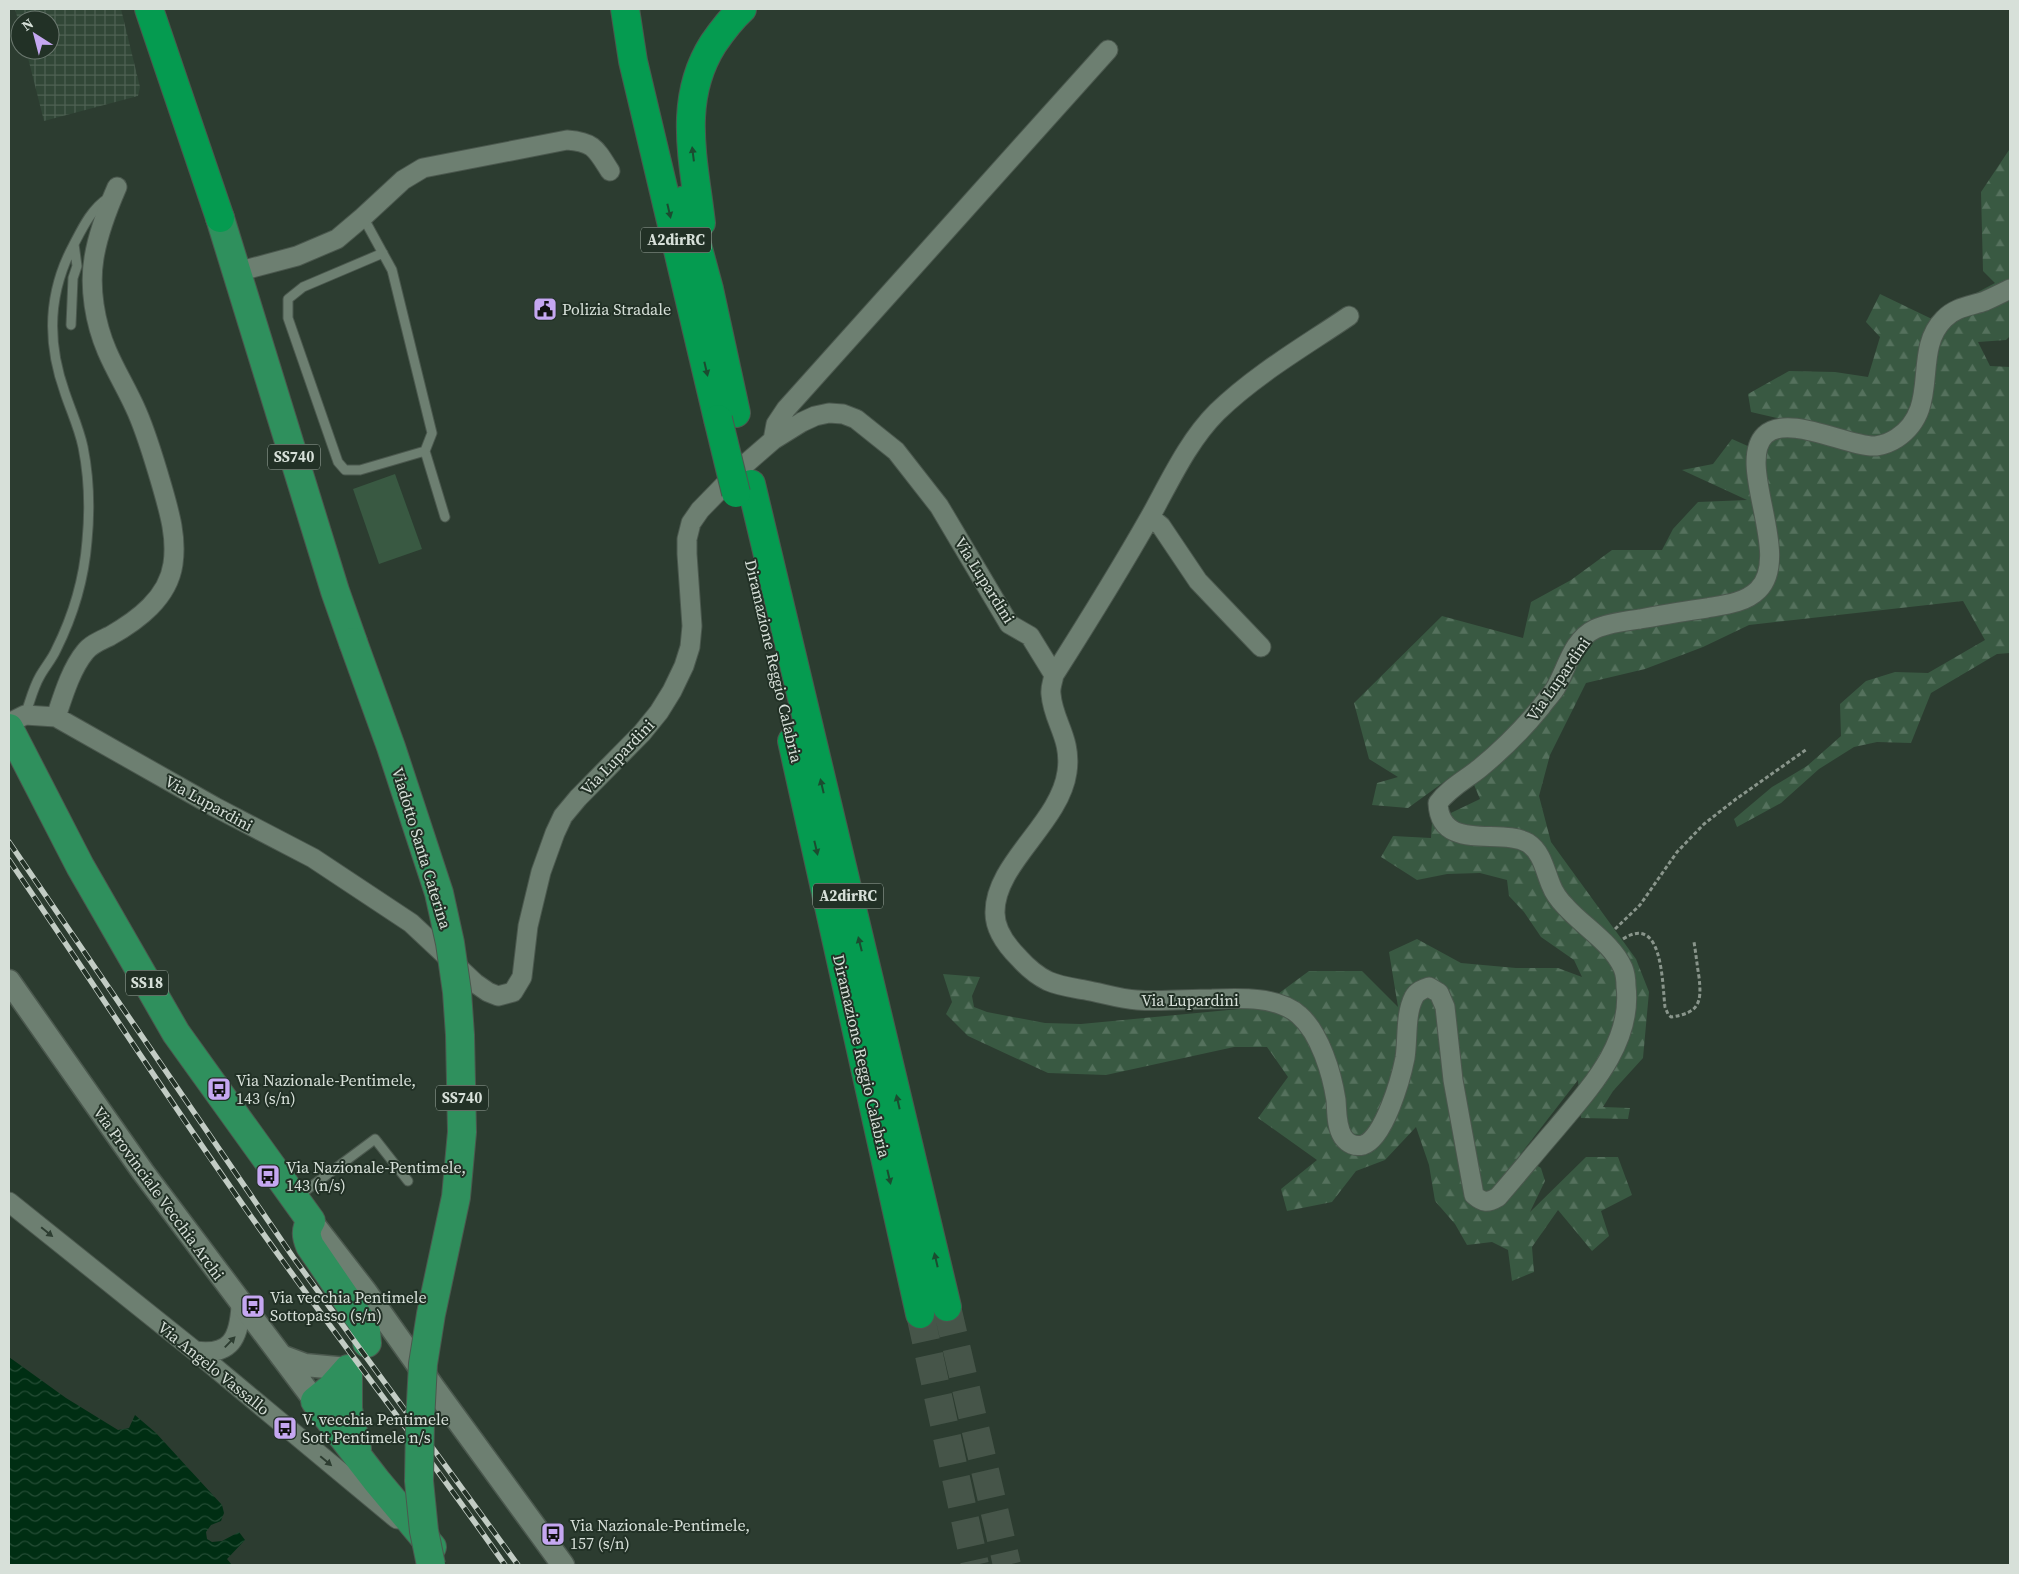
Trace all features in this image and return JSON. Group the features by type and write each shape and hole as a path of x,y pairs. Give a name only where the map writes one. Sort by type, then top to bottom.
{"highway":[{"path":"149,9 220,218"},
{"path":"618,9 633,61"},
{"name":"Diramazione Reggio Calabria","path":"625,9 633,61 727,416 947,1308"},
{"name":"Diramazione Reggio Calabria","path":"642,9 662,118 709,289 727,416"},
{"path":"709,289 690,130 691,102 697,76 708,52 723,29 742,9"},
{"name":"Diramazione Reggio Calabria","path":"744,488 920,1314"}],"main road":[{"path":"220,218 237,272"},
{"name":"Viadotto Santa Caterina","path":"237,272 333,582 391,747 439,893 450,943 458,1001 461,1044 462,1132 456,1197 431,1314 423,1364 420,1421 419,1481 424,1531 438,1562"},
{"name":"SS18","path":"14,722 80,866 176,1033 311,1220"},
{"path":"311,1220 307,1227 306,1236 310,1246 362,1322 366,1331 367,1343"},
{"path":"360,1458 348,1409 347,1381 330,1388 321,1410 360,1458 438,1562"}],"street":[{"path":"772,440 776,424 786,409 1108,50"},
{"path":"237,272 297,256 337,239 363,218 402,180 423,168 567,140 584,141 598,152 610,171"},
{"path":"56,717 76,668 85,652 139,618 158,599 167,583 172,566 173,524 152,452 137,412 106,350 94,307 94,260 102,224 116,190"},
{"name":"Via Lupardini","path":"14,722 56,717 215,807 313,858 411,923 475,983 488,992 498,996 505,995 513,992 522,977 528,926 541,872 555,833 564,816 578,798 642,734 660,712 684,666 690,647 692,626 687,554 687,539 691,522 712,496 772,440 815,416 829,413 843,414 856,419 896,451 939,506 1009,624 1030,636 1054,675 1050,692 1066,738 1067,774 1060,795 1039,831 1008,871 998,893 995,913 999,931 1007,946 1027,966 1049,982 1077,988 1136,1000 1235,998 1285,1005 1300,1015 1325,1056 1333,1080 1338,1123 1343,1137 1350,1144 1358,1146 1367,1144 1374,1139 1382,1126 1391,1104 1404,1059 1410,1013 1414,998 1419,991 1429,987 1440,993 1444,1008 1453,1080 1474,1194 1484,1202 1490,1202 1498,1197 1596,1080 1614,1049 1624,1024 1628,1002 1623,968 1606,945 1563,904 1552,888 1538,852 1529,844 1517,839 1464,835 1452,830 1438,812 1438,803 1454,786 1479,769 1530,721 1555,688 1576,646 1595,629 1621,622 1731,604 1750,596 1759,589 1766,578 1769,546 1757,467 1760,444 1765,435 1786,428 1802,429 1874,446 1897,438 1911,426 1920,413 1924,398 1927,363 1932,340 1938,327 1954,311 1985,301 2010,289"},
{"path":"1054,675 1150,517 1179,464 1217,412 1265,374 1349,316"},
{"path":"1150,517 1161,526 1198,582 1261,647"},
{"name":"Via Provinciale Vecchia Archi","path":"9,981 143,1172 321,1410"},
{"name":"Via Angelo Vassallo","path":"9,1202 195,1351 438,1562"},
{"name":"SS18","path":"311,1220 372,1299 434,1388 563,1565"},
{"path":"195,1351 221,1350 234,1340 240,1327 242,1306"},
{"path":"281,1356 347,1381"}],"lane":[{"path":"14,722 55,652 70,620 83,576 87,543 89,510 82,447 64,391 52,339 52,313 56,287 64,262 86,222 101,203 116,190"},
{"path":"363,218 392,270 432,433 425,451 445,517"},
{"path":"70,325 73,278 77,266 74,244"},
{"path":"383,253 303,287 288,299 288,318 338,462 345,470 360,470 425,451"},
{"path":"294,1198 375,1139 408,1181"}],"path":[{"path":"1606,945 1640,904 1677,852 1704,824 1807,749"},
{"path":"1606,945 1637,933 1646,934 1653,941 1659,957 1665,1007 1671,1017 1684,1015 1695,1008 1699,1002 1700,993 1694,942"}],"shaded area":[{"path":"121,9 140,87 138,96 44,121 29,60 60,60 60,10 15,10"}],"green space":[{"path":"2010,144 2010,336 2006,340 1978,342 1990,366 2010,367 2010,653 1997,654 1931,693 1911,743 1877,742 1854,747 1819,769 1781,803 1737,827 1734,819 1772,787 1807,766 1841,736 1840,704 1866,681 1895,672 1928,673 1985,640 1963,601 1749,625 1703,647 1645,669 1586,683 1550,755 1539,796 1551,842 1636,959 1649,992 1643,1058 1613,1091 1603,1107 1630,1108 1628,1119 1581,1118 1578,1080 1520,1155 1541,1168 1545,1181 1530,1212 1586,1157 1618,1157 1632,1195 1601,1211 1609,1236 1592,1251 1558,1210 1532,1247 1534,1272 1512,1281 1508,1250 1492,1242 1467,1245 1455,1224 1435,1201 1429,1165 1416,1127 1385,1160 1356,1171 1332,1202 1287,1211 1281,1189 1317,1160 1258,1118 1288,1077 1267,1047 1234,1047 1106,1075 1048,1073 968,1036 946,1014 952,1002 943,974 980,977 972,996 974,1007 987,1012 1045,1023 1081,1024 1260,1007 1309,971 1362,971 1398,1007 1389,952 1417,939 1461,963 1516,968 1558,968 1582,977 1574,960 1541,937 1524,912 1509,896 1507,880 1480,873 1447,874 1417,880 1381,857 1393,836 1431,838 1432,822 1480,799 1466,766 1408,808 1372,805 1377,783 1398,777 1369,759 1354,703 1442,616 1523,638 1531,602 1571,580 1612,550 1662,550 1673,529 1698,502 1747,500 1682,470 1713,464 1732,439 1750,447 1789,421 1751,412 1748,394 1789,371 1835,372 1868,377 1880,337 1866,322 1880,294 1934,320 1959,302 1995,283 1983,271 1981,192 2009,150"},
{"path":"395,474 422,549 379,564 353,489"}],"water":[{"path":"9,1357 66,1398 118,1430 129,1428 135,1415 156,1433 222,1505 224,1513 221,1521 211,1525 206,1532 207,1539 212,1542 222,1541 239,1532 245,1540 227,1559 232,1565 9,1565"}],"tunnel":[{"path":"947,1307 1007,1565"},
{"path":"920,1314 975,1565"}],"railway":[{"path":"9,842 293,1257 518,1565"},
{"path":"9,860 249,1214 505,1565"}],"place":[{"name":"Polizia Stradale","path":"545,309"},
{"name":"Via Nazionale-Pentimele, 143 (s/n)","path":"219,1089"},
{"name":"Via Nazionale-Pentimele, 143 (n/s)","path":"268,1176"},
{"name":"Via vecchia Pentimele Sottopasso (s/n)","path":"253,1306"},
{"name":"V. vecchia Pentimele Sott Pentimele n/s","path":"285,1428"},
{"name":"Via Nazionale-Pentimele, 157 (s/n)","path":"553,1534"}]}
